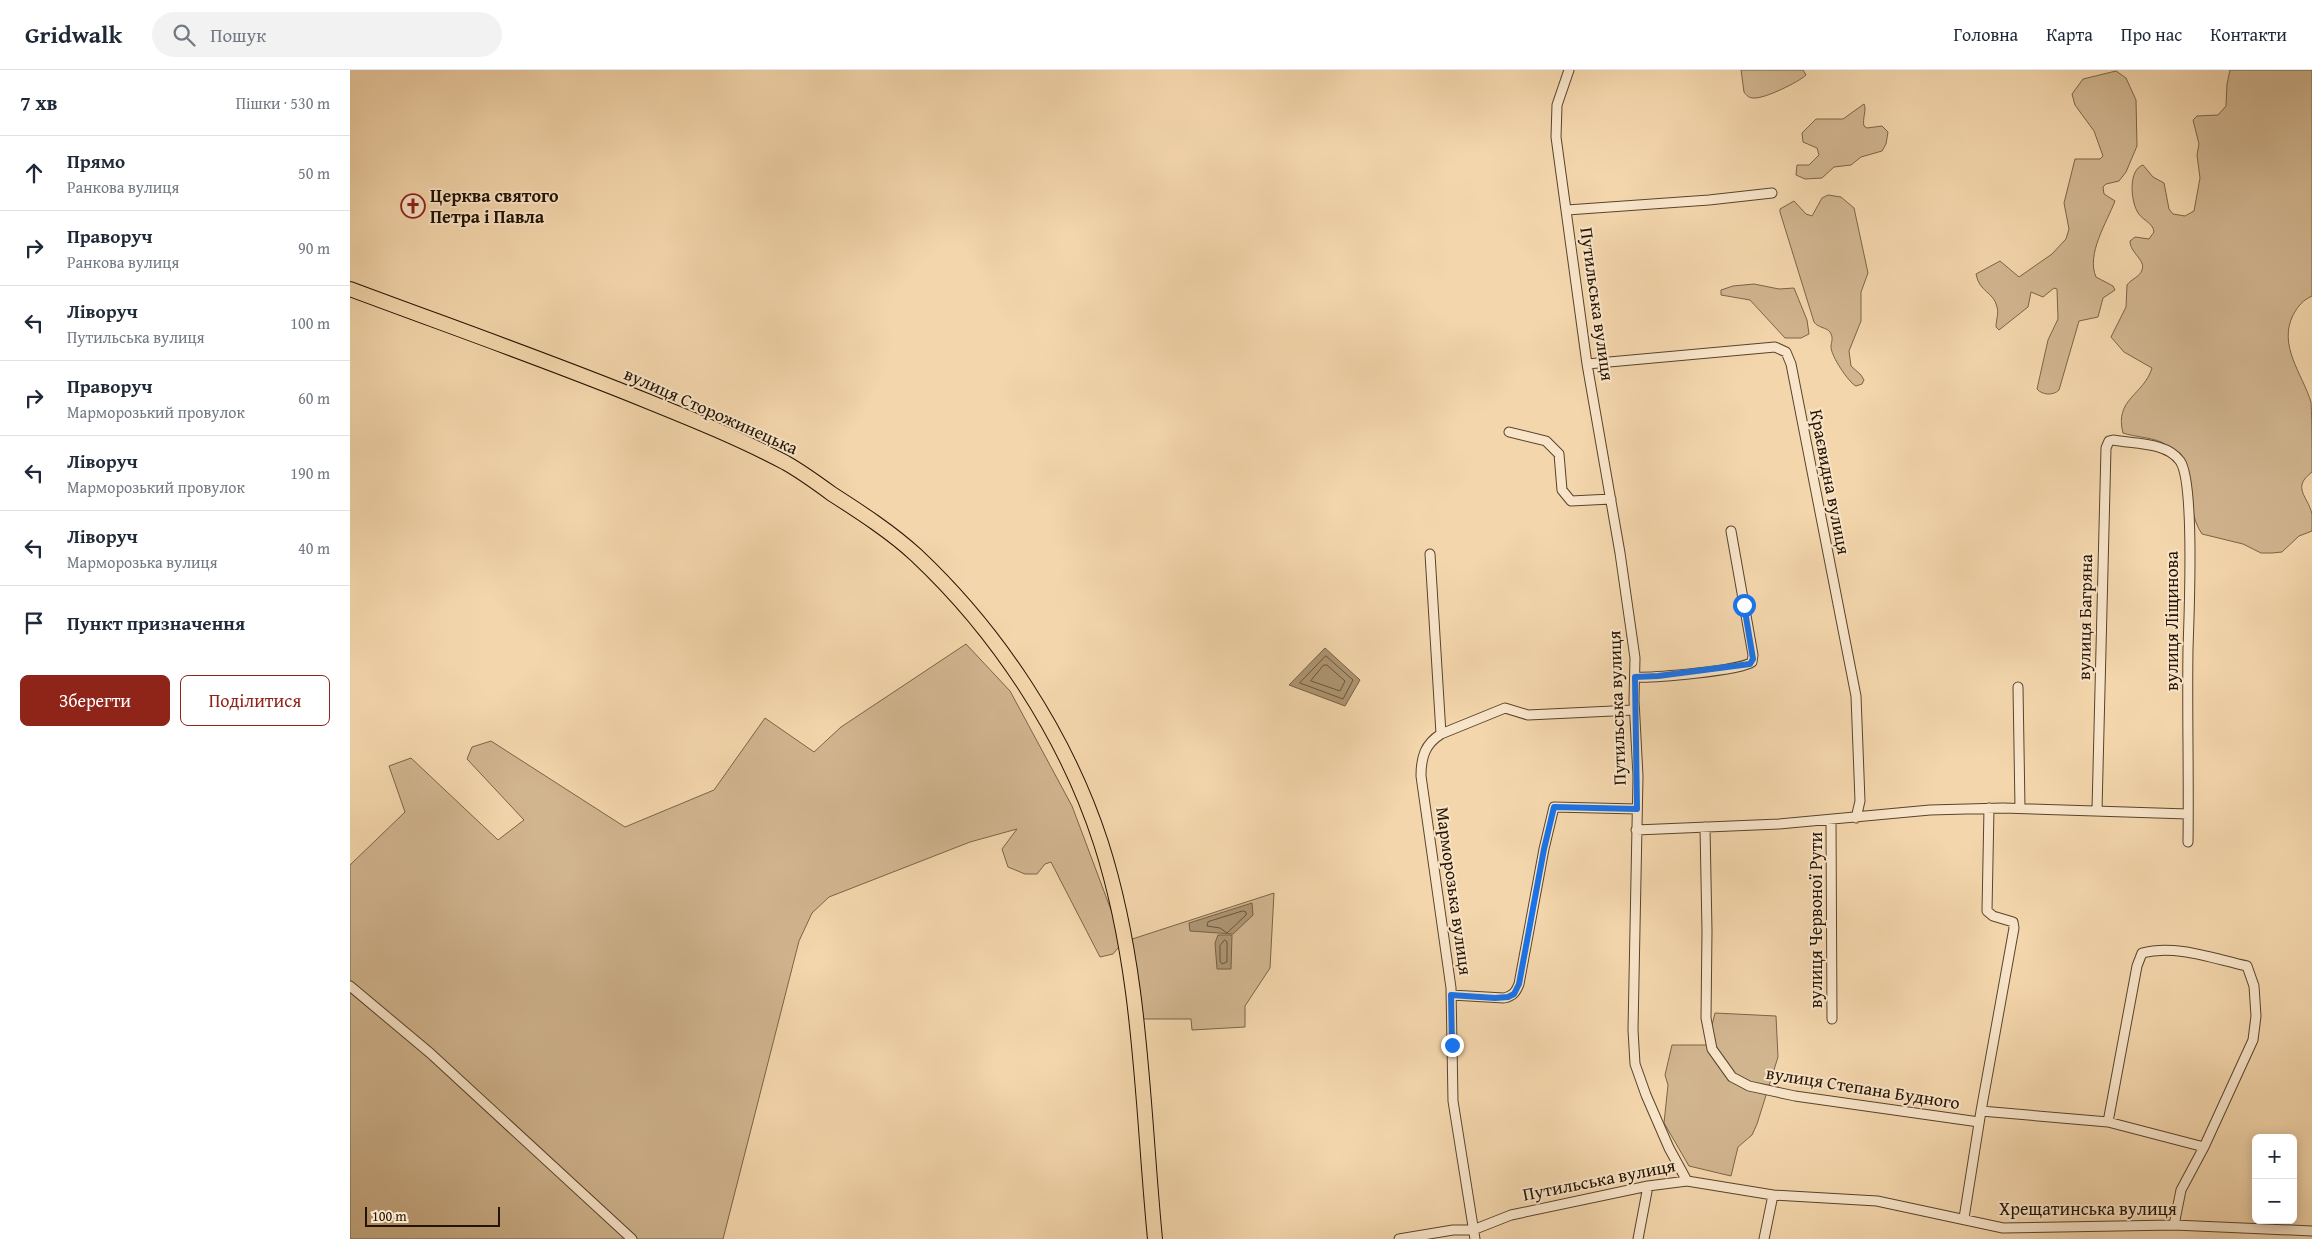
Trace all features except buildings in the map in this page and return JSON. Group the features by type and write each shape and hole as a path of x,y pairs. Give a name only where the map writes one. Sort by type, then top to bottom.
{"main road":[{"name":"вулиця Сторожинецька","path":"350,289 602,382 754,447 789,465 853,508 913,552 945,584 992,639 1037,704 1071,770 1100,842 1124,937 1138,1021 1155,1239"}],"street":[{"name":"Путильська вулиця","path":"1400,1239 1453,1230 1474,1234 1511,1215 1648,1186 1687,1181 1669,1148 1635,1064 1633,1030 1638,776 1634,710 1633,641 1587,364 1555,129 1560,93 1569,70"},
{"path":"1567,210 1709,200 1772,193"},
{"name":"Краєвидна вулиця","path":"1587,364 1775,347 1786,352 1791,364 1856,696 1860,801 1856,818"},
{"path":"1509,432 1546,440 1553,447 1559,454 1562,490 1571,501 1610,499"},
{"name":"вулиця Багряна","path":"2097,810 2106,448 2111,440 2125,442"},
{"name":"вулиця Ліщинова","path":"2125,442 2164,448 2176,456 2184,470 2188,510 2190,596 2188,842"},
{"path":"1635,677 1738,667 1752,662 1753,655 1730,531"},
{"path":"1430,554 1442,734 1505,708 1528,715 1634,710"},
{"path":"2018,687 2020,808"},
{"name":"Марморозька вулиця","path":"1442,734 1432,740 1421,757 1421,776 1451,995 1453,1101 1474,1234"},
{"path":"1451,995 1504,998 1512,996 1516,991 1519,984 1544,849 1554,807 1637,809"},
{"path":"1964,1218 1981,1110 2014,928 2013,922 1993,916 1987,911 1989,808"},
{"path":"1636,830 1831,820 1930,810 1989,808 2188,814"},
{"name":"вулиця Червоної Рути","path":"1831,820 1832,1020"},
{"name":"вулиця Степана Будного","path":"1705,827 1706,1018 1712,1049 1732,1077 1749,1086 1796,1096 1979,1122"},
{"path":"2108,1122 2137,966 2142,953 2158,949 2174,950 2247,966 2254,986 2256,1016 2254,1040 2204,1147 2181,1190 2174,1226"},
{"path":"350,986 430,1053 632,1239"},
{"path":"1981,1110 2108,1122 2204,1147"},
{"name":"Хрещатинська вулиця","path":"1687,1181 1773,1195 1877,1201 1964,1218 2003,1228 2174,1226 2312,1230"},
{"path":"1638,1239 1648,1186"},
{"path":"1764,1239 1773,1195"}],"shaded area":[{"path":"1741,70 1803,70 1806,75 1773,93 1759,98 1752,98 1744,92"},
{"path":"2230,70 2312,70 2312,296 2301,304 2293,315 2289,326 2288,338 2293,359 2311,402 2312,472 2306,478 2302,488 2312,514 2312,531 2299,536 2282,552 2272,553 2261,553 2243,544 2202,534 2196,522 2188,472 2183,461 2175,451 2161,442 2123,433 2121,422 2126,405 2143,385 2152,368 2124,352 2111,337 2126,307 2127,285 2139,274 2143,266 2132,249 2130,241 2135,237 2149,239 2154,232 2151,226 2139,214 2133,200 2132,186 2135,173 2143,165 2153,177 2164,183 2169,209 2173,214 2185,216 2194,211 2200,178 2197,155 2199,144 2193,120 2197,116 2218,115 2226,106"},
{"path":"2116,71 2126,78 2136,100 2137,146 2126,172 2119,181 2106,184 2103,187 2104,194 2115,201 2099,238 2094,258 2094,268 2096,277 2113,286 2115,290 2103,298 2098,317 2079,321 2059,390 2051,394 2045,394 2037,389 2048,340 2058,319 2057,289 2054,288 2043,297 2031,292 2028,307 1999,330 1996,327 1998,312 1995,302 1980,285 1976,274 2000,261 2019,277 2052,254 2066,239 2069,229 2064,203 2075,159 2100,159 2103,156 2094,131 2075,105 2072,94 2083,79"},
{"path":"1864,104 1864,126 1867,128 1882,126 1888,132 1886,144 1882,151 1861,157 1851,165 1834,167 1822,178 1805,179 1796,175 1797,165 1809,165 1819,155 1817,148 1803,142 1802,133 1816,119 1843,119"},
{"path":"1828,195 1841,197 1854,208 1868,273 1861,292 1861,321 1849,351 1851,366 1864,380 1862,384 1856,386 1837,363 1831,347 1832,338 1830,332 1814,322 1780,212 1780,209 1794,201 1806,214 1812,216 1822,198"},
{"path":"1754,284 1779,289 1794,288 1807,320 1809,334 1801,338 1785,338 1750,300 1721,295 1721,290 1733,286"},
{"path":"966,644 1010,691 1072,806 1123,942 1113,954 1100,957 1051,862 1045,864 1037,874 1025,874 1008,867 1002,849 1017,829 970,842 829,897 812,913 799,941 723,1239 350,1239 350,865 405,812 389,766 411,758 498,840 524,820 467,759 472,747 491,741 625,827 714,790 765,718 814,752 841,727"},
{"path":"1274,893 1270,968 1245,1006 1245,1027 1192,1030 1191,1019 1138,1019 1123,942"},
{"path":"1715,1013 1776,1016 1778,1057 1757,1124 1752,1135 1738,1147 1731,1176 1689,1166 1664,1123 1668,1085 1665,1075 1672,1045 1707,1045"}],"water":[{"path":"1325,648 1360,680 1345,706 1289,685"},
{"path":"1252,903 1253,915 1233,934 1190,931 1189,923"},
{"path":"1218,935 1232,935 1231,969 1217,969 1215,943"}],"place":[{"name":"Церква святого Петра і Павла","path":"413,206"}],"route":[{"path":"1452,1045 1451,995 1504,998 1512,996 1519,984 1544,849 1554,807 1637,809 1635,677 1738,667 1750,664 1753,659 1744,605"}]}
